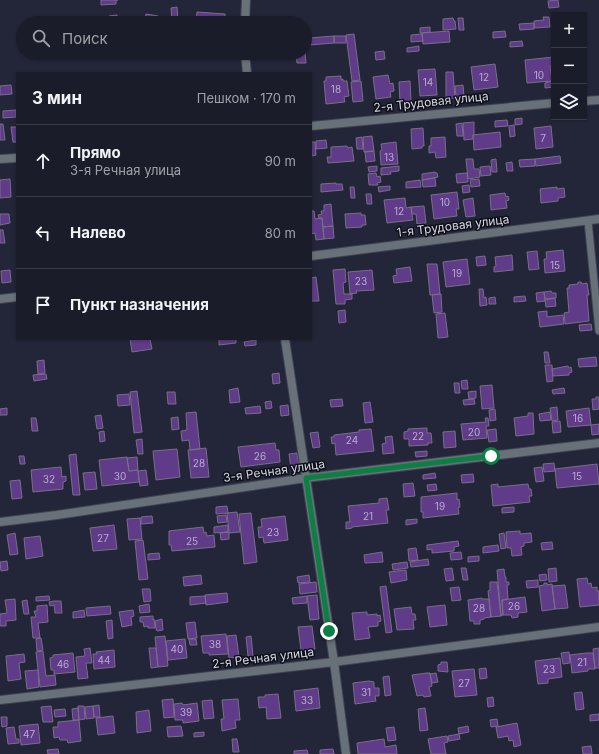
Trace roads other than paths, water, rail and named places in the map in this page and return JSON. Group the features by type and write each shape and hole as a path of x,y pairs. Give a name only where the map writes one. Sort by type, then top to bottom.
{"street":[{"path":"245,16 246,0"},
{"path":"246,60 247,72"},
{"path":"587,101 599,100"},
{"name":"2-я Трудовая улица","path":"312,126 551,103"},
{"path":"0,159 16,158"},
{"name":"1-я Трудовая улица","path":"312,256 599,219"},
{"path":"0,300 16,297"},
{"path":"285,340 334,662 346,754"},
{"name":"3-я Речная улица","path":"0,522 306,478 599,443"},
{"name":"2-я Речная улица","path":"0,700 334,662 599,627"}],"lane":[{"path":"588,221 599,331"}]}
